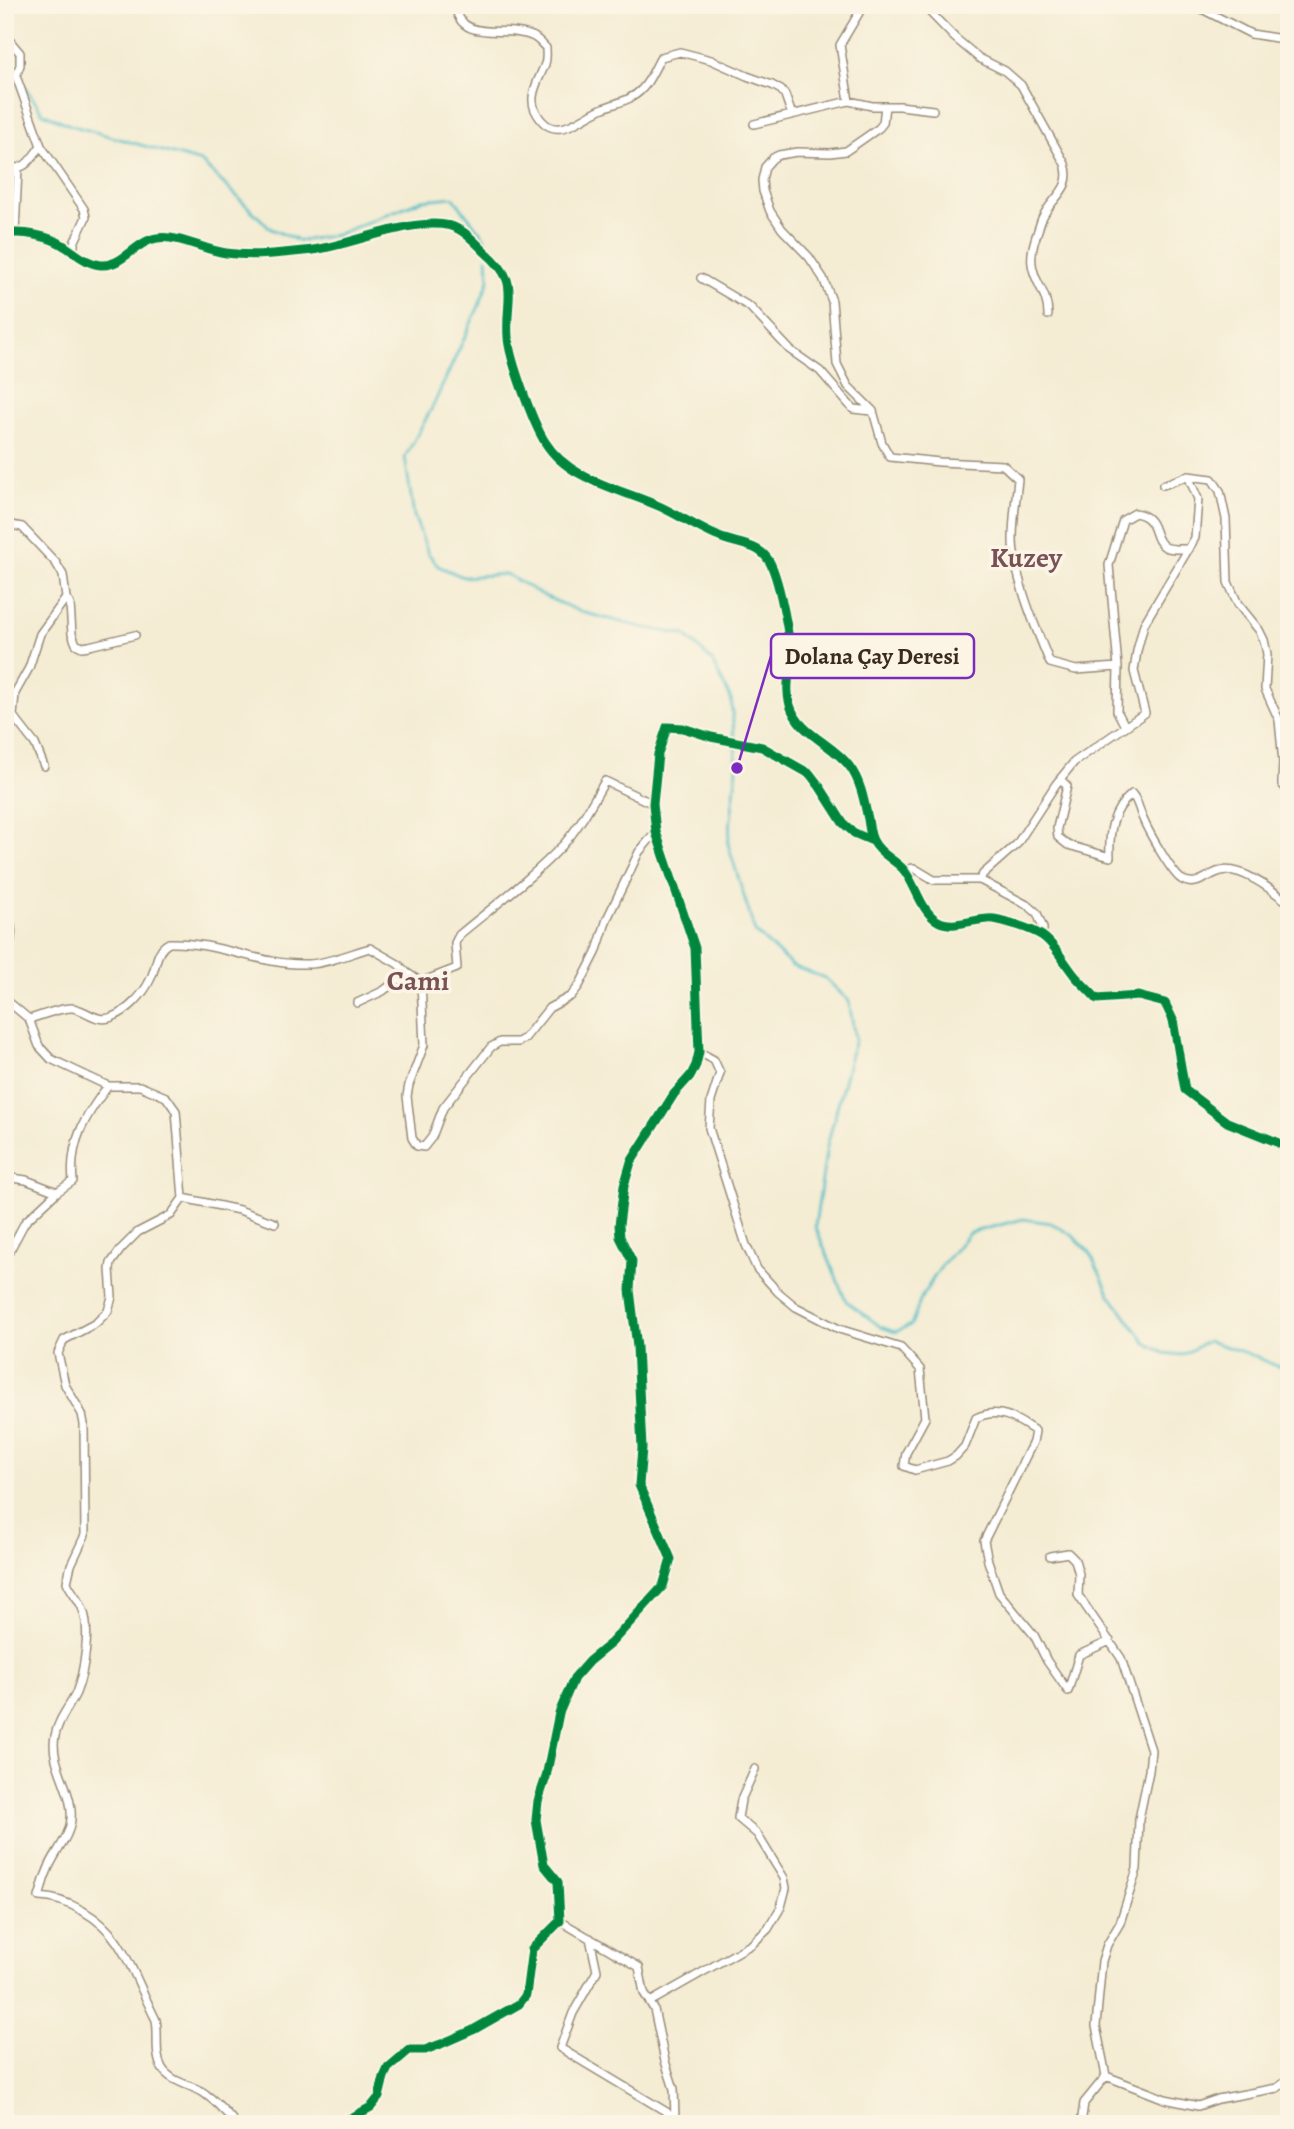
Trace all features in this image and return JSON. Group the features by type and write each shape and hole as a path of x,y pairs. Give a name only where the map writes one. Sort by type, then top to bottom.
{"street":[{"path":"455,5 465,27 526,34 537,38 546,48 547,61 537,82 533,101 535,111 545,124 555,128 567,128 600,109 633,98 644,88 661,57 680,52 711,60 772,85 785,95 793,115"},
{"path":"849,101 840,45 859,13 860,5"},
{"path":"923,5 979,58 1005,71 1021,85 1065,164 1068,180 1043,217 1032,255 1032,266 1048,302 1048,316"},
{"path":"1194,5 1251,34 1289,40"},
{"path":"5,35 20,53 17,73 41,146 84,209 86,217 74,243 74,254"},
{"path":"754,124 849,101 872,106 933,110"},
{"path":"885,106 883,123 879,128 846,151 797,152 773,158 765,167 762,180 770,211 823,278 832,301 837,363 848,386 873,411 882,443 890,457 940,463 1003,465 1018,479 1013,540 1018,574 1035,628 1050,663 1076,670 1118,667"},
{"path":"5,168 24,167 41,146"},
{"path":"15,232 18,169"},
{"path":"5,234 15,232 64,244 74,254 104,266 149,239 162,237 220,252 250,256 320,250 429,224 442,223 459,229 491,257 507,276 510,353 536,423 544,441 555,455 587,477 662,507 717,536 739,544 751,545 767,557 775,574 789,638 791,656 787,690 790,707 802,727 835,751 850,767 861,788 873,841 903,870 928,911 938,921 948,924 992,919 1043,935 1097,999 1138,996 1165,1003 1173,1020 1185,1090 1227,1122 1289,1149"},
{"path":"701,278 750,307 790,350 820,371 853,409 873,411"},
{"path":"980,880 983,874 1017,844 1074,762 1145,713 1134,671 1144,625 1195,538 1199,499 1188,476"},
{"path":"1163,485 1188,476 1212,479 1220,491 1226,519 1228,582 1238,604 1264,640 1267,654 1265,689 1279,720 1286,762 1282,784 1289,792"},
{"path":"1125,726 1118,711 1118,667 1109,565 1124,520 1135,513 1143,514 1153,524 1161,545 1167,548 1189,549"},
{"path":"5,524 22,527 56,563 63,575 66,597 70,604 73,641 79,646 89,646 135,635"},
{"path":"44,766 34,744 9,715 15,693 29,668 40,634 66,597"},
{"path":"331,2124 351,2118 371,2107 379,2097 388,2068 409,2050 425,2050 473,2030 519,2004 526,1994 532,1949 560,1921 558,1882 544,1865 536,1820 559,1713 574,1678 611,1643 663,1586 671,1559 639,1485 642,1448 637,1347 630,1290 632,1261 620,1237 619,1225 624,1186 631,1162 674,1094 691,1075 699,1052 695,948 656,831 653,804 658,754 667,727 683,728 762,747 810,774 844,823 854,833 873,841"},
{"path":"421,982 457,968 455,943 459,935 523,883 563,844 584,817 605,780 653,804"},
{"path":"1061,780 1067,786 1057,828 1058,837 1068,845 1110,857 1109,834 1112,822 1132,794 1168,864 1181,878 1194,882 1205,880 1222,870 1242,873 1289,902"},
{"path":"421,982 424,1045 407,1096 412,1138 417,1146 424,1147 432,1137 443,1108 491,1047 500,1042 518,1042 525,1038 549,1008 570,996 579,985 596,953 607,919 639,852 656,831"},
{"path":"903,870 914,868 934,880 980,880 1029,906 1037,913 1043,935"},
{"path":"5,905 11,921 12,940 5,955"},
{"path":"29,1019 72,1008 100,1019 111,1018 144,992 159,953 165,944 169,943 229,950 274,962 310,965 370,948 398,964 421,982"},
{"path":"357,1003 383,991 407,973"},
{"path":"5,999 29,1019 39,1046 51,1059 108,1086 140,1086 166,1097 176,1111 183,1198 171,1215 138,1232 121,1249 110,1269 112,1297 108,1311 96,1323 64,1340 58,1353 65,1385 82,1414 84,1423 85,1535 71,1565 67,1582 83,1607 86,1650 76,1693 60,1720 54,1738 54,1749 71,1805 72,1821 47,1871 39,1898 62,1901 75,1907 103,1927 117,1942 156,2020 159,2060 163,2070 170,2077 211,2098 236,2124"},
{"path":"699,1052 714,1060 720,1073 711,1101 709,1128 746,1245 757,1269 796,1307 839,1329 901,1348 920,1369 925,1418 906,1453 904,1466 915,1470 948,1461 956,1456 965,1446 976,1418 987,1413 1002,1413 1035,1431 1033,1442 984,1541 999,1593 1034,1635 1047,1661 1068,1691 1079,1655 1110,1641"},
{"path":"5,1255 25,1222 73,1181 71,1167 75,1143 88,1112 108,1086"},
{"path":"5,1177 26,1180 57,1192"},
{"path":"183,1198 239,1210 275,1223"},
{"path":"1050,1556 1068,1553 1075,1560 1079,1574 1078,1595 1121,1658 1151,1750 1139,1819 1136,1869 1120,1923 1107,1945 1102,1961 1096,2026 1106,2076"},
{"path":"650,2002 752,1944 768,1928 780,1907 786,1888 784,1878 757,1834 738,1818 741,1800 755,1769"},
{"path":"560,1921 639,1967 644,1993 659,2027 665,2061 674,2089 677,2121"},
{"path":"590,1938 597,1971 573,2013 560,2048 677,2121"},
{"path":"1106,2076 1165,2099 1198,2106 1218,2099 1277,2088 1289,2079"},
{"path":"1081,2124 1084,2103 1106,2076"}],"waterway":[{"path":"5,60 16,75"},
{"path":"22,83 43,113 70,125 201,162 271,229 299,241 336,235 422,200 453,197 484,237 485,248"},
{"path":"487,258 489,280 479,306 433,406 405,457 414,516 428,553 438,566 463,577 506,574 544,596 581,612 685,635 712,661 731,699 737,768 728,844 755,932 792,966 825,978 849,1001 855,1039 827,1146 815,1226 846,1301 881,1327 895,1332 911,1325 922,1296 942,1265 969,1233 1023,1219 1051,1223 1072,1235 1090,1253 1110,1295 1146,1343 1164,1353 1182,1355 1208,1341 1289,1371"}],"cycle path":[{"path":"5,234 20,233 45,237 60,243 87,261 109,265 149,240 157,238 174,239 226,253 259,255 329,247 409,226 446,225 463,232 496,262 508,281 509,347 534,421 555,455 582,475 661,507 723,539 757,549 767,558 775,577 786,622 790,649 788,693 794,715 808,731 835,751 850,767 862,792 873,840 880,850 903,869 932,917 951,924 994,919 1023,927 1049,941 1075,976 1097,999 1138,996 1165,1003 1173,1020 1185,1090 1227,1122 1289,1149"},
{"path":"331,2124 351,2118 371,2107 379,2097 388,2068 409,2050 425,2050 473,2030 519,2004 526,1995 532,1949 560,1921 558,1882 544,1865 536,1820 559,1713 574,1678 611,1643 663,1586 671,1559 639,1485 642,1448 637,1347 630,1290 632,1261 620,1237 619,1225 624,1186 631,1162 674,1094 691,1075 699,1052 695,948 656,832 653,804 658,754 667,727 683,728 711,737 762,747 810,774 843,823 854,833 873,841"}],"place":[{"name":"Dolana Çay Deresi","path":"737,768"}],"district":[{"name":"Kuzey","path":"1026,557"},
{"name":"Cami","path":"418,980"}]}
